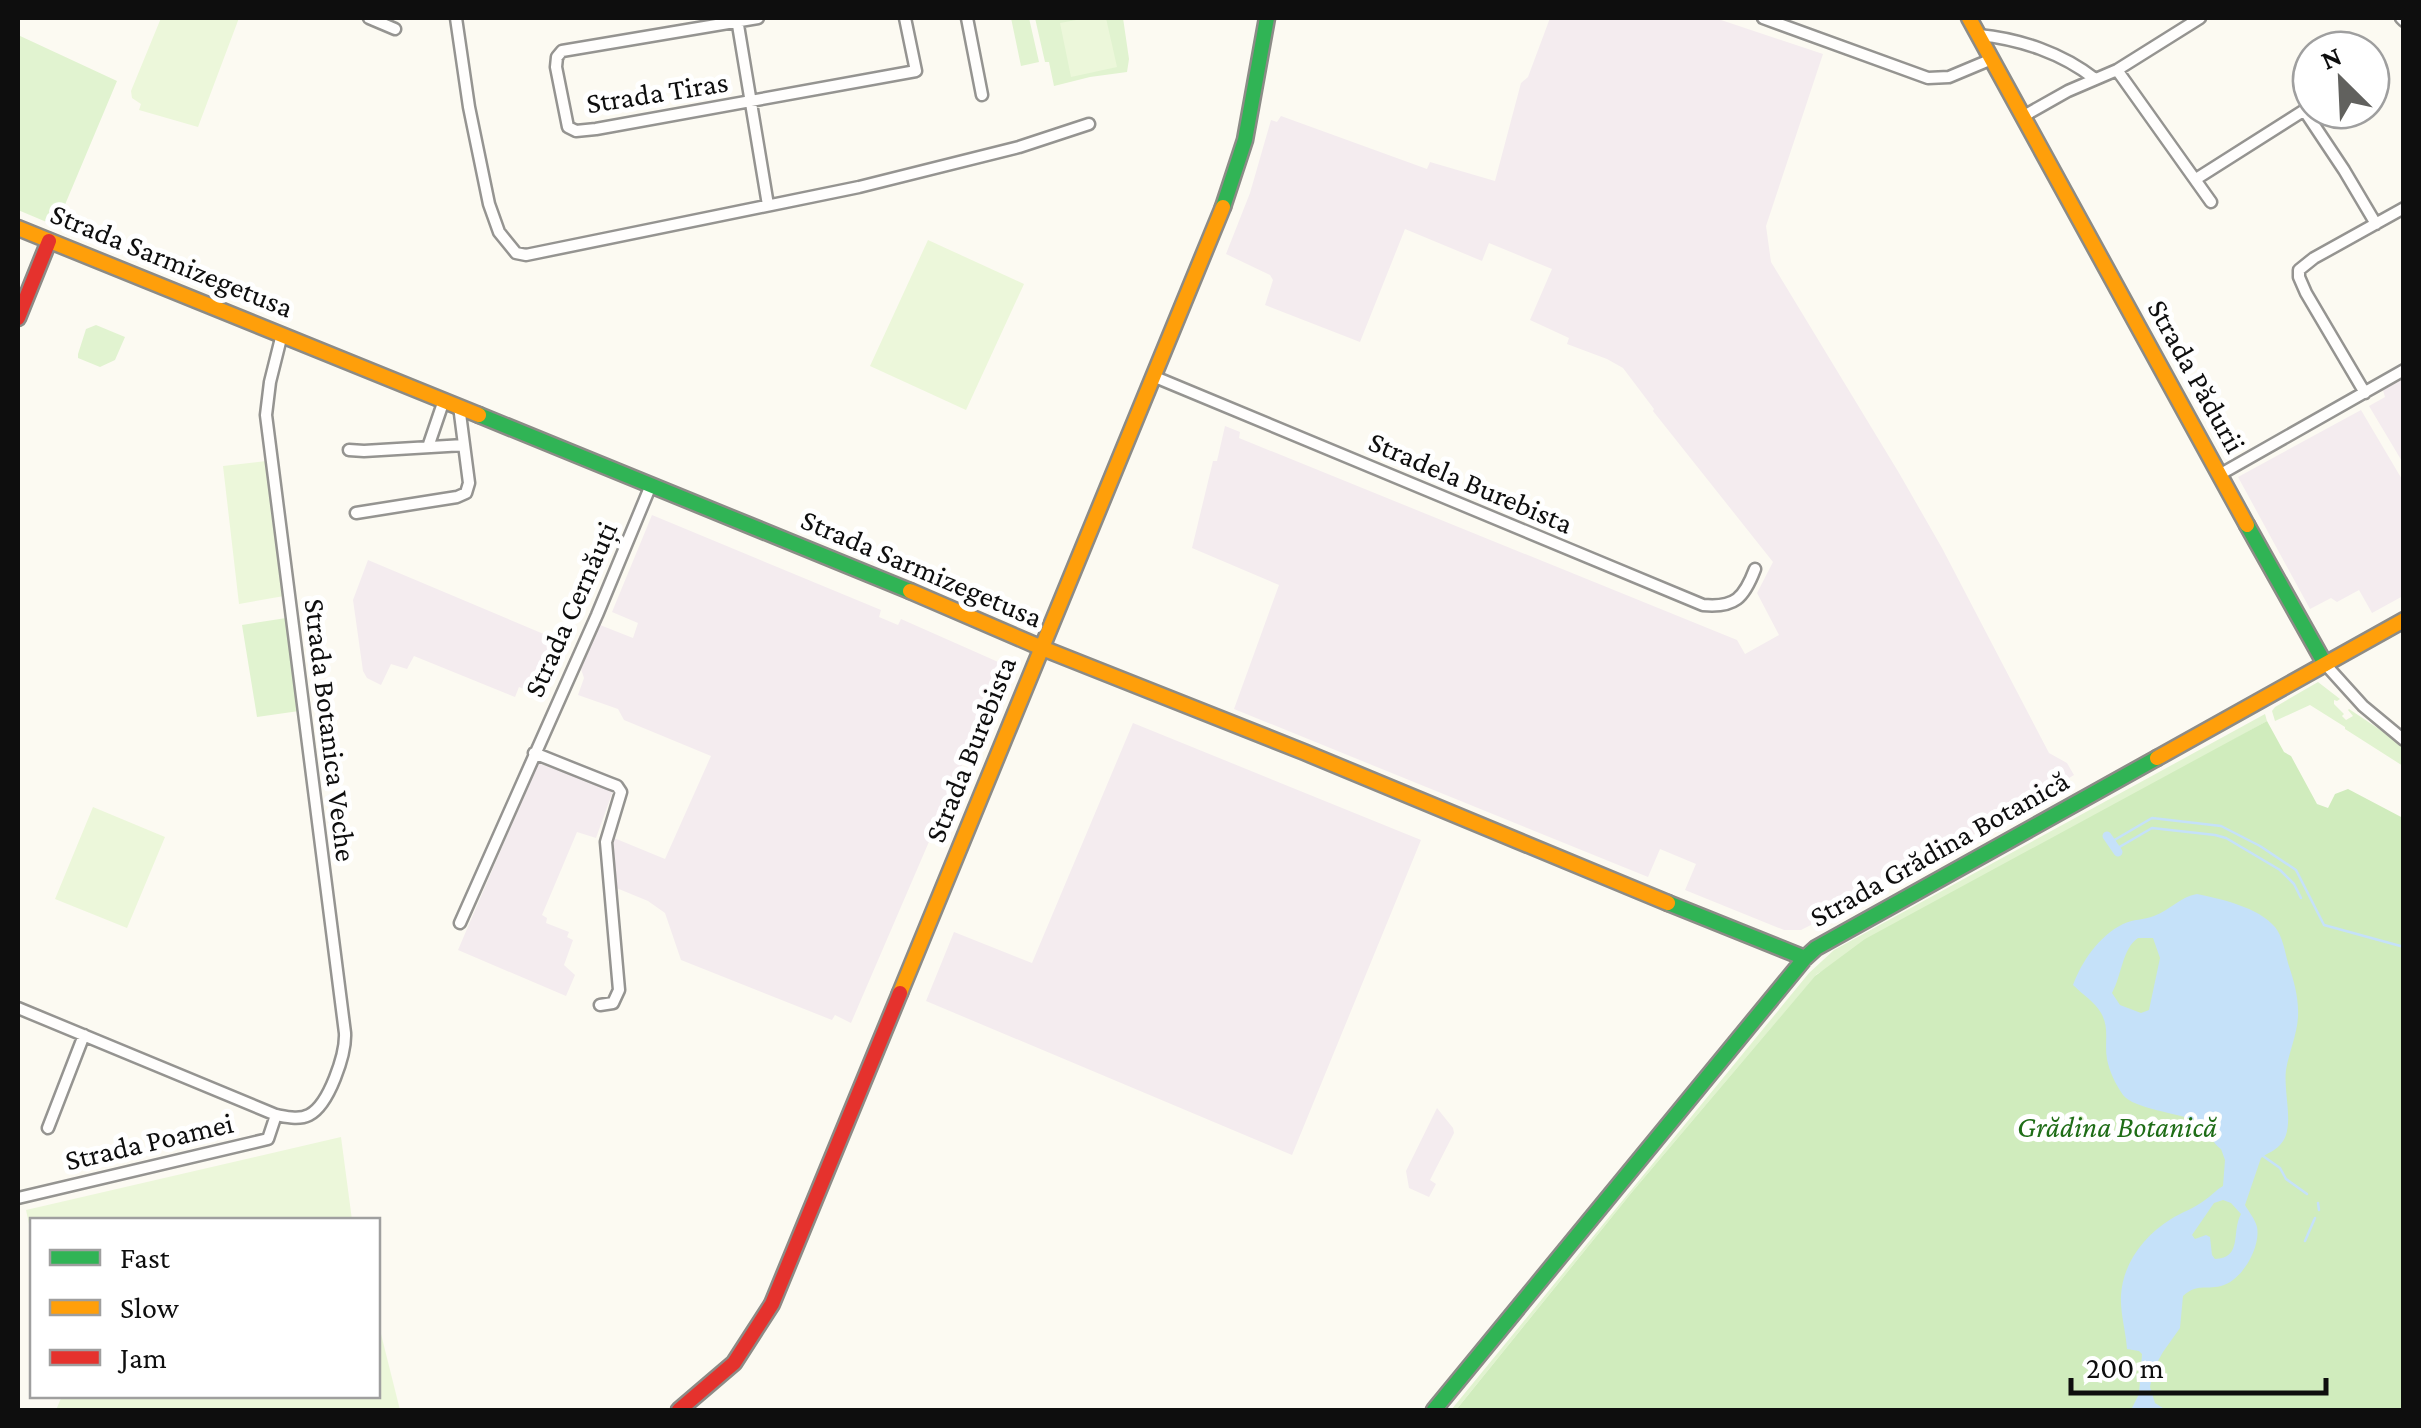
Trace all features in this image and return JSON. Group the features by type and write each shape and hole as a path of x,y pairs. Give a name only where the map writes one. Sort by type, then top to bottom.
{"main road":[{"name":"Strada Burebista","path":"679,1410 734,1363 772,1304 1226,199 1244,140 1267,18"},
{"name":"Strada Pădurii","path":"1969,18 2326,664"},
{"name":"Strada Sarmizegetusa","path":"18,228 1805,958"},
{"path":"18,318 49,241"},
{"name":"Strada Grădina Botanică","path":"1434,1410 1805,958 1842,932 2404,620"}],"street":[{"path":"368,18 395,28"},
{"path":"456,18 489,204 499,232 516,253 526,255 859,187 1047,140 1089,124"},
{"name":"Strada Tiras","path":"758,18 567,49 556,58 567,122 572,130 596,129 916,71 906,18"},
{"path":"967,18 982,95"},
{"path":"1764,18 1928,78 1949,78 1992,59"},
{"path":"2022,117 2045,102 2117,70 2200,18"},
{"path":"737,20 768,205"},
{"path":"1978,35 2006,39 2063,58 2095,79"},
{"path":"2117,70 2211,202"},
{"path":"2196,180 2291,118"},
{"path":"2320,130 2376,224"},
{"path":"2365,393 2298,277 2304,265 2404,208"},
{"name":"Strada Botanica Veche","path":"276,1115 301,1118 321,1106 346,1045 266,415 272,369 282,334"},
{"path":"2219,475 2404,370"},
{"name":"Stradela Burebista","path":"1155,377 1702,605 1735,601 1744,595 1755,569"},
{"path":"428,447 444,400"},
{"path":"356,514 466,493 469,482 459,406"},
{"path":"349,450 464,445"},
{"name":"Strada Cernăuți","path":"460,922 597,615 650,485"},
{"name":"Strada Pădurii","path":"2326,664 2362,706 2404,740"},
{"path":"534,753 609,783 621,792 606,842 619,990 612,1003 600,1005"},
{"path":"18,1008 276,1115"},
{"path":"48,1128 84,1035"},
{"name":"Strada Poamei","path":"18,1198 268,1138 276,1115"}],"shaded area":[{"path":"1550,18 1715,18 1823,54 1766,226 1771,262 1942,548 2049,753 2067,763 2074,775 1880,890 1801,930 1784,930 1685,890 1696,864 1660,849 1648,877 1234,709 1279,585 1192,548 1225,426 1240,432 1239,438 1737,640 1745,654 1779,635 1757,593 1773,562 1623,368 1567,344 1569,338 1530,320 1552,269 1489,243 1482,261 1405,229 1360,342 1265,305 1273,280 1270,275 1226,254 1250,193 1271,120 1277,122 1281,116 1427,169 1430,162 1495,181 1521,83 1528,77"},
{"path":"2403,379 2403,463 2369,406 2385,397 2383,390"},
{"path":"2361,410 2403,481 2403,596 2372,613 2359,590 2337,602 2331,598 2310,609 2238,477"},
{"path":"652,515 881,610 879,617 898,625 901,619 1005,665 851,1023 835,1015 832,1020 681,960 665,913 614,887 611,839 665,859 711,756 624,720 618,709 578,695 584,678 581,669 600,625 633,638 638,623 612,612"},
{"path":"368,560 565,643 541,700 519,687 515,697 414,656 407,669 391,664 381,685 367,678 353,600"},
{"path":"1133,723 1421,840 1292,1155 926,1001 954,932 1032,963"},
{"path":"538,763 613,791 596,838 577,832 542,915 547,918 546,923 569,932 567,937 573,940 564,965 575,975 566,996 458,950"},
{"path":"1437,1108 1454,1133 1430,1180 1436,1184 1429,1197 1409,1188 1406,1171"}],"green space":[{"path":"161,18 239,18 198,127 139,110 141,104 132,98 131,91"},
{"path":"1011,18 1029,18 1039,62 1021,66"},
{"path":"1035,18 1123,18 1127,72 1054,86"},
{"path":"1106,18 1117,67 1071,77 1060,23"},
{"path":"18,35 117,81 56,226 18,210"},
{"path":"928,240 1024,284 966,410 870,366"},
{"path":"96,325 125,337 115,360 100,367 78,358 86,329"},
{"path":"266,461 284,596 239,604 223,466"},
{"path":"286,618 299,711 257,717 242,625"},
{"path":"2318,682 2340,699 2334,700 2334,704 2346,720 2353,716 2349,709 2403,745 2403,766 2310,705 2275,721 2275,707"},
{"path":"2265,714 2267,721 1817,974 1632,1192 1456,1410 1451,1410 1809,973 1834,950"},
{"name":"Grădina Botanică","path":"2267,721 2317,804 2328,808 2335,794 2348,789 2403,818 2403,1410 1456,1410 1632,1192 1815,976 1865,939"},
{"path":"93,807 165,837 127,928 55,899"},
{"path":"341,1137 352,1218 30,1218 30,1229 26,1210"},
{"path":"380,1333 400,1410 56,1410 61,1398 380,1398"}],"water":[{"path":"2191,896 2207,896 2249,909 2268,920 2280,935 2298,1010 2286,1070 2287,1130 2280,1145 2261,1158 2245,1205 2257,1227 2256,1244 2248,1262 2229,1283 2197,1288 2183,1296 2180,1328 2154,1368 2150,1387 2155,1403 2166,1410 2131,1410 2139,1394 2142,1354 2127,1349 2121,1302 2126,1272 2152,1234 2223,1186 2225,1160 2201,1124 2137,1104 2123,1095 2108,1064 2104,1019 2073,985 2092,950 2106,935 2127,922 2154,916","holes":["2138,938 2153,938 2160,958 2149,1010 2141,1013 2120,1005 2112,993 2125,955","2223,1200 2241,1214 2233,1249 2224,1258 2215,1259 2210,1237 2195,1239 2192,1235 2214,1203"]}],"waterway":[{"path":"2111,842 2152,818 2221,826 2296,870 2324,925 2404,947"},
{"path":"2116,849 2152,828 2215,835 2280,870 2301,898"},
{"path":"2107,836 2118,852"},
{"path":"2263,1156 2307,1194"},
{"path":"2318,1203 2319,1210"},
{"path":"2305,1241 2315,1218"}],"traffic: fast":[{"path":"1223,207 1245,140 1267,18"},
{"path":"479,415 910,591"},
{"path":"2247,525 2325,664"},
{"path":"1434,1410 1816,948 2157,758"},
{"path":"1668,903 1805,958"}],"traffic: slow":[{"path":"1969,18 2247,525"},
{"path":"900,993 1223,207"},
{"path":"18,228 479,415"},
{"path":"910,591 1668,903"},
{"path":"2157,758 2404,620"}],"traffic: jam":[{"path":"18,318 49,241"},
{"path":"679,1410 734,1363 772,1304 900,993"}]}
